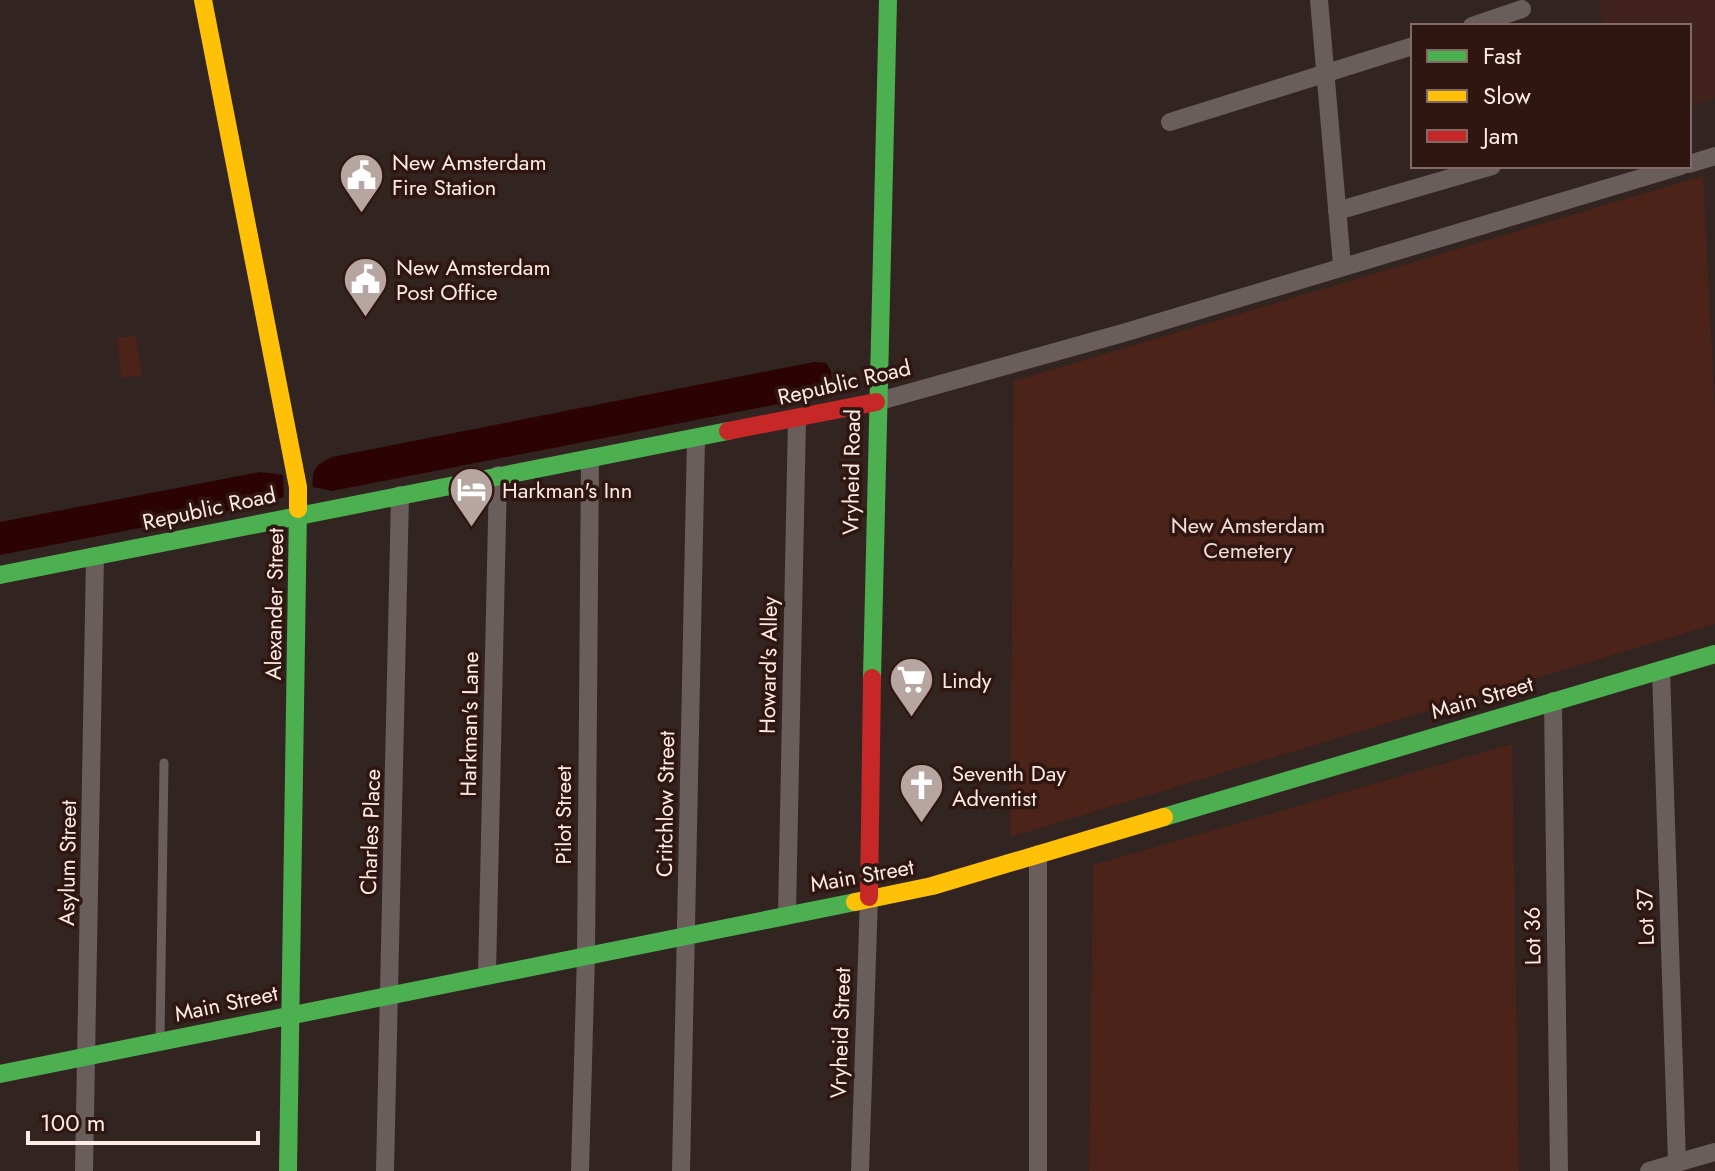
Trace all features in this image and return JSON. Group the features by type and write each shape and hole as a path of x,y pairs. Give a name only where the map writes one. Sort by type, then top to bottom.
{"street":[{"name":"Alexander Street","path":"203,0 298,487 288,1171"},
{"name":"Vryheid Road","path":"869,897 876,402 888,0"},
{"path":"1319,0 1342,265"},
{"path":"1478,24 1522,9"},
{"path":"1170,122 1411,47"},
{"path":"1691,163 1715,156"},
{"path":"1337,211 1485,168"},
{"name":"Republic Road","path":"0,575 876,402 1123,333 1674,168"},
{"name":"Howard's Alley","path":"787,913 797,418"},
{"name":"Critchlow Street","path":"681,1171 696,438"},
{"name":"Pilot Street","path":"580,1171 586,954 590,458"},
{"name":"Harkman's Lane","path":"487,974 498,475"},
{"name":"Charles Place","path":"385,1171 400,495"},
{"name":"Asylum Street","path":"84,1171 95,556"},
{"name":"Main Street","path":"0,1074 932,886 1715,654"},
{"name":"Lot 37","path":"1661,670 1677,1162"},
{"name":"Lot 36","path":"1553,701 1559,1171"},
{"path":"1038,854 1038,1171"},
{"name":"Vryheid Street","path":"860,1171 869,897"},
{"path":"1649,1171 1715,1152"}],"lane":[{"path":"160,1041 164,763"}],"shaded area":[{"path":"1599,0 1715,0 1715,99 1691,105 1691,24 1602,24"},
{"path":"814,362 826,363 831,371 832,385 809,398 332,491 313,487 316,468 332,457"},
{"path":"260,472 283,475 284,497 264,504 0,555 0,522"}],"green space":[{"name":"New Amsterdam Cemetery","path":"1703,176 1715,411 1715,624 1010,837 1014,381"},
{"path":"136,336 142,375 122,378 117,338"},
{"path":"1512,744 1519,1171 1089,1171 1093,865"}],"traffic: fast":[{"path":"872,678 888,0"},
{"path":"0,575 728,431"},
{"path":"288,1171 298,509"},
{"path":"1164,817 1715,654"},
{"path":"0,1074 855,902"}],"traffic: slow":[{"path":"203,0 298,487 298,509"},
{"path":"855,902 932,886 1164,817"}],"traffic: jam":[{"path":"728,431 876,402"},
{"path":"869,897 872,678"}],"place":[{"name":"New Amsterdam Fire Station","path":"361,214"},
{"name":"New Amsterdam Post Office","path":"365,319"},
{"name":"Harkman's Inn","path":"471,529"},
{"name":"Lindy","path":"911,719"},
{"name":"Seventh Day Adventist","path":"921,825"}]}
